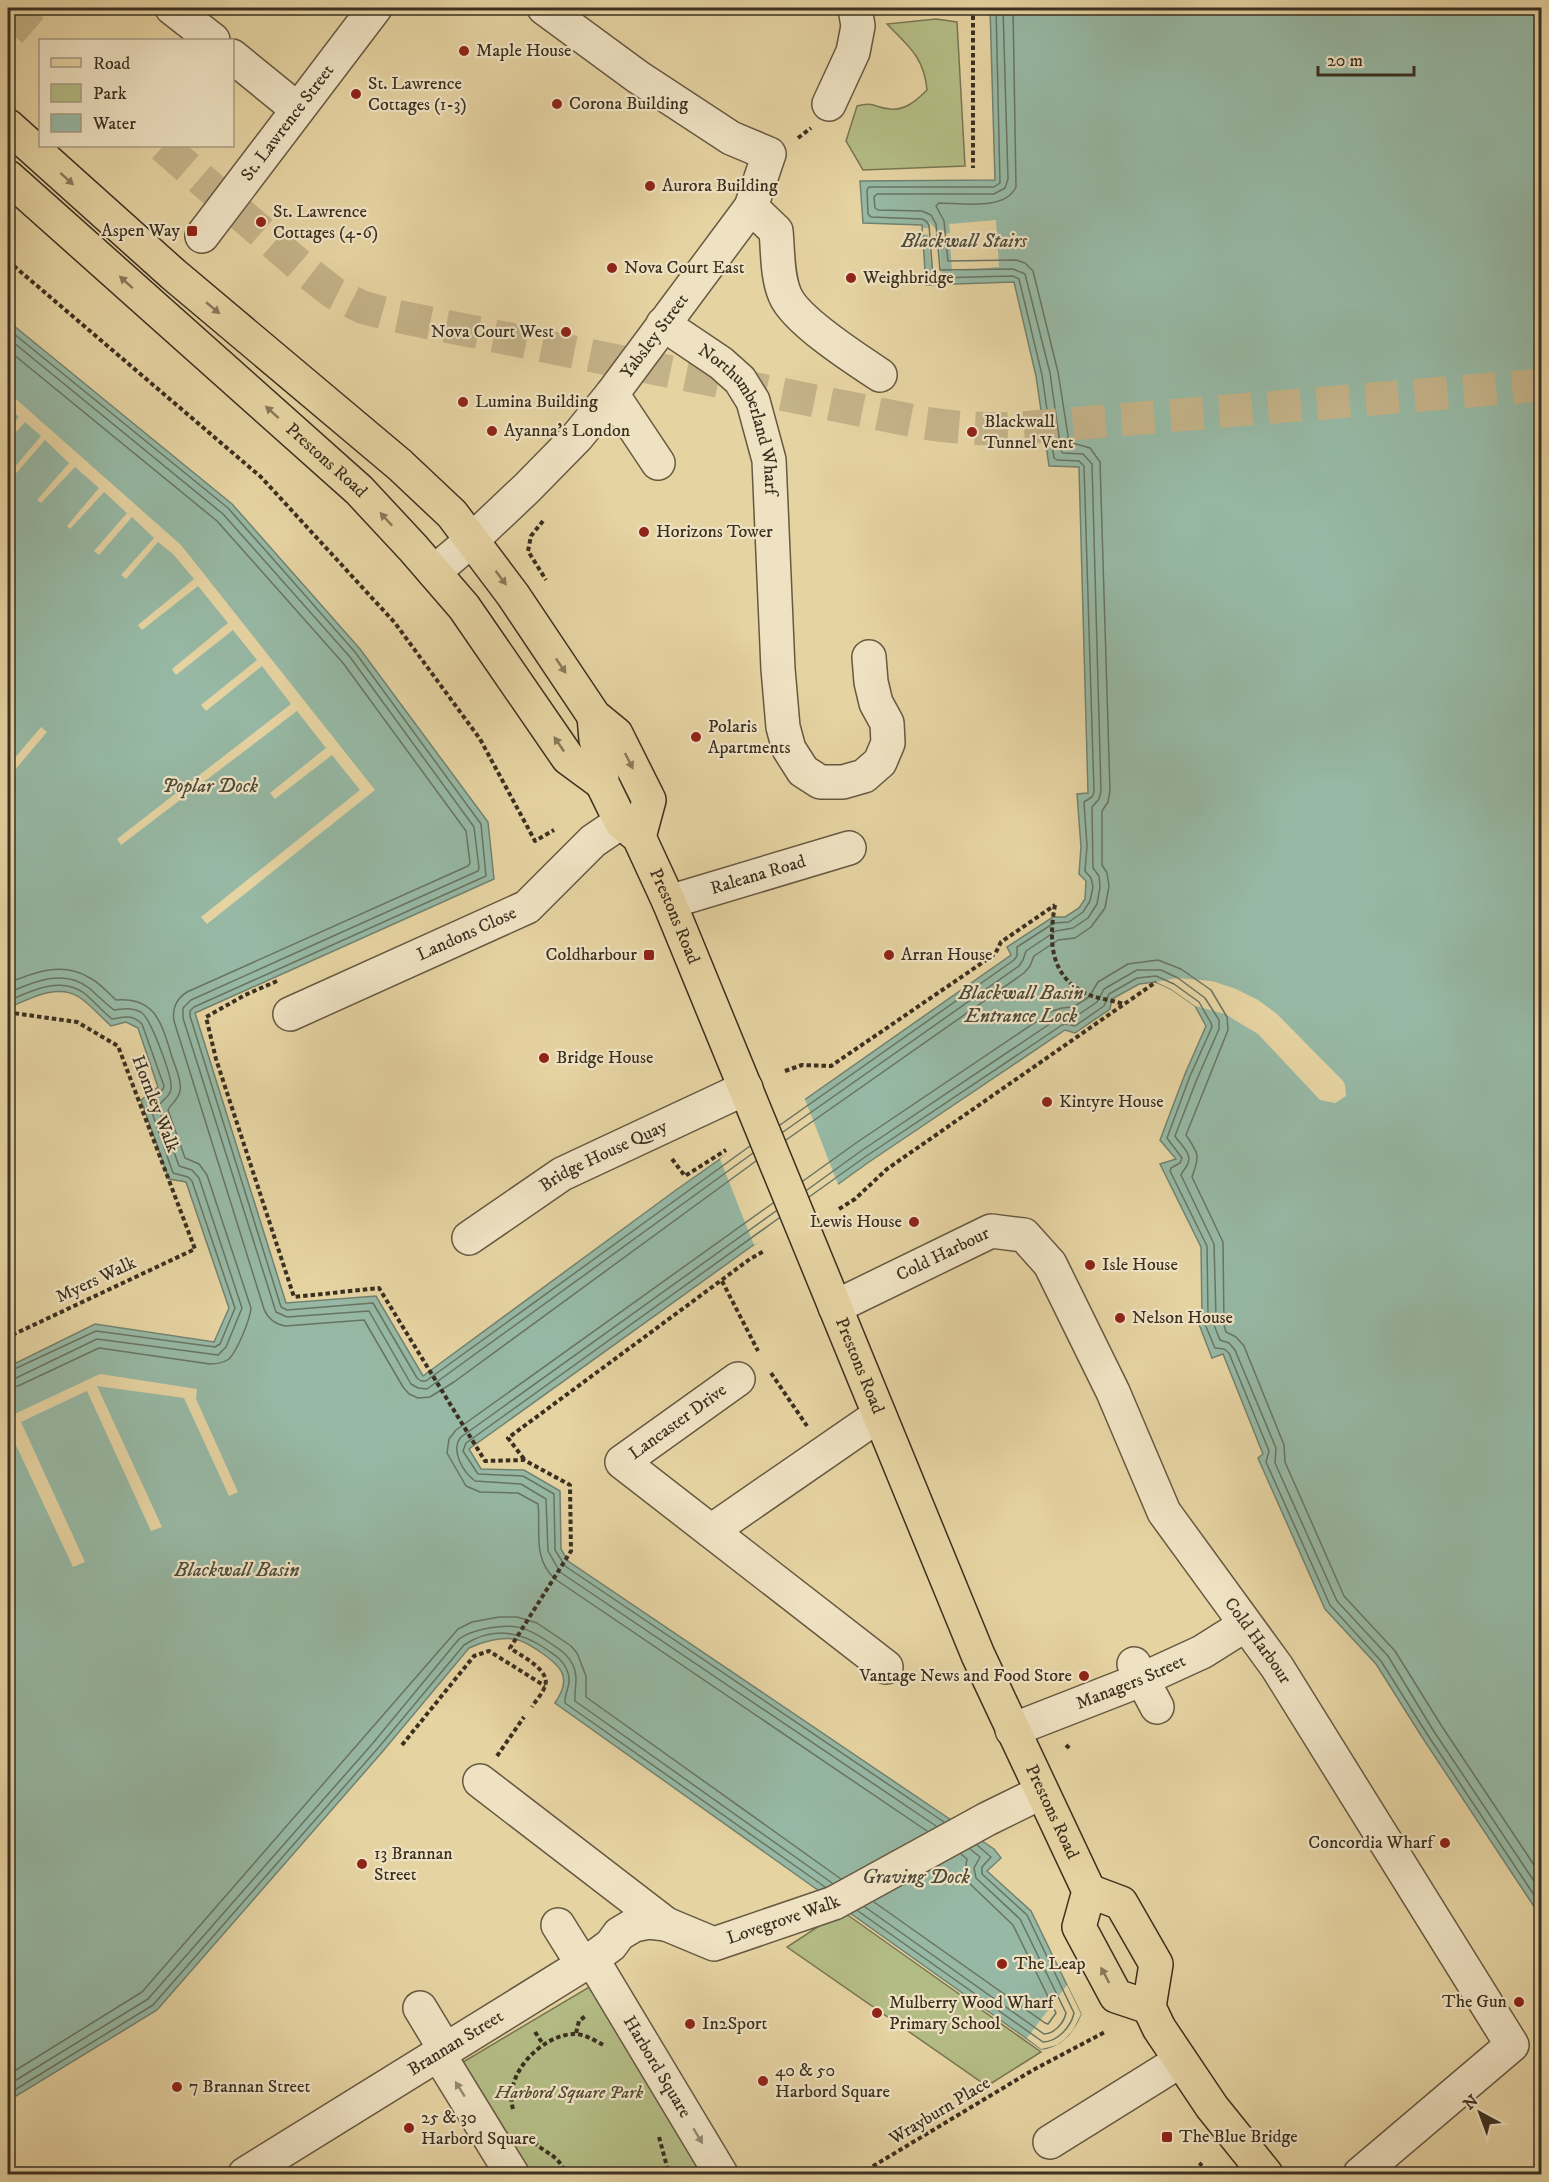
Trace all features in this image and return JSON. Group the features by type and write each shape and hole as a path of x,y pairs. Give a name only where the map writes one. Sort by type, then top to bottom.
{"main road":[{"name":"Prestons Road","path":"8,126 173,274 400,465 452,514 513,595 594,716 616,734 649,800 630,830"},
{"name":"Prestons Road","path":"8,177 352,483 464,607 568,758 602,783 669,902 978,1654 1089,1891"},
{"name":"Prestons Road","path":"594,716 596,740 601,750 602,783"},
{"path":"1149,2007 1116,1996 1079,1927 1089,1891 1121,1903 1156,1964 1149,2007 1159,2028 1236,2138 1266,2175"}],"street":[{"path":"172,8 212,39"},
{"name":"St. Lawrence Street","path":"202,236 375,8"},
{"path":"544,8 638,77 713,126 732,138 769,154"},
{"path":"830,104 853,52 858,26 855,8"},
{"path":"234,58 297,109"},
{"name":"Yabsley Street","path":"434,572 472,540 577,437 612,394 751,207 769,154"},
{"path":"751,207 776,231 782,282 791,306 850,356 880,375"},
{"name":"Northumberland Wharf","path":"663,324 721,363 740,380 753,401 769,460 778,669 783,727 789,749 803,771 820,782 843,782 864,776 880,762 888,743 886,723 876,703 871,682 869,657"},
{"path":"612,394 658,463"},
{"name":"Landons Close","path":"290,1014 526,907 593,841 630,830"},
{"name":"Raleana Road","path":"669,902 849,848"},
{"name":"Bridge House Quay","path":"469,1238 562,1174 746,1088"},
{"name":"Cold Harbour","path":"835,1307 991,1231 1024,1235 1050,1264 1113,1392 1164,1512 1277,1667 1512,2045 1360,2175"},
{"name":"Lancaster Drive","path":"738,1379 622,1462 886,1667"},
{"path":"711,1531 879,1415"},
{"name":"Managers Street","path":"1012,1730 1145,1683 1245,1625"},
{"name":"Lovegrove Walk","path":"480,1781 666,1924 714,1944 834,1903 1042,1792"},
{"name":"Brannan Street","path":"245,2175 588,1962 611,1945 619,1934 633,1925 649,1922 666,1924"},
{"name":"Harbord Square","path":"558,1925 588,1962 721,2175"},
{"path":"420,2008 442,2053 512,2175"},
{"path":"1050,2142 1180,2061"}],"path":[{"path":"949,8 958,11 973,9 973,168"},
{"path":"769,154 808,132 830,104"},
{"path":"8,261 261,477 396,623 480,739 535,841 561,826"},
{"path":"549,512 531,536 528,551 550,588"},
{"path":"785,1071 801,1065 831,1066 995,954 1001,942 1055,905 1050,934 1056,961 1071,982 1082,992 1124,1005"},
{"path":"288,976 245,995 206,1017 216,1059 294,1297 379,1288 485,1461 524,1460"},
{"path":"839,1209 855,1199 887,1169 1156,982"},
{"name":"Hornley Walk","path":"8,1016 13,1013 77,1022 118,1046 195,1249"},
{"path":"667,1152 685,1176 726,1150"},
{"name":"Myers Walk","path":"8,1337 195,1249"},
{"path":"532,1707 545,1687 546,1678 542,1670 510,1648 571,1551 570,1485 524,1460 508,1438 750,1259 765,1251"},
{"path":"402,1745 474,1656 489,1651 545,1687"},
{"path":"480,1781 524,1717"},
{"path":"1066,1745 1071,1750"},
{"name":"Wrayburn Place","path":"860,2175 1033,2070 1105,2032"},
{"path":"515,2114 511,2106 512,2083 528,2059 543,2044 559,2036 576,2033 594,2039 612,2050"},
{"path":"657,2128 669,2175"},
{"path":"530,2138 537,2146 551,2153 566,2175"},
{"path":"1194,2171 1202,2163"},
{"path":"561,2175 563,2168"}],"green space":[{"path":"936,19 957,22 965,166 863,170 846,141 857,106 871,104 890,109 906,107 927,90 919,61 909,46 887,24"},
{"path":"842,1911 1041,2052 987,2086 787,1947"},
{"name":"Harbord Square Park","path":"596,1983 711,2174 524,2174 458,2065"}],"water":[{"path":"990,8 1541,8 1541,1917 1376,1664 1325,1609 1258,1458 1263,1454 1223,1354 1212,1358 1197,1319 1202,1317 1201,1247 1160,1164 1176,1159 1160,1140 1206,1026 1195,1006 1171,989 1156,982 1139,984 1112,999 1110,1009 1075,1033 1065,1030 869,1162 469,1449 481,1469 524,1470 560,1491 561,1549 568,1561 994,1849 1001,1858 987,1871 1031,1911 1081,2014 1066,2038 1055,2045 1041,2049 555,1703 564,1679 558,1667 547,1656 527,1644 517,1640 503,1639 469,1648 383,1751 157,2010 8,2101 8,1367 95,1324 214,1342 229,1308 186,1182 169,1179 141,1100 158,1087 138,1028 126,1022 111,1026 92,1007 70,993 43,994 8,1008 8,321 232,504 360,649 488,822 494,879 195,1013 286,1303 376,1296 423,1376 676,1190 1011,955 1007,947 1053,917 1065,917 1079,908 1085,899 1086,881 1079,874 1081,847 1077,794 1088,793 1079,467 1049,466 1036,376 1014,282 926,285 922,225 863,223 860,181 995,180"}],"pier":[{"path":"996,220 999,267 952,271 950,241 939,240 942,284 933,284 928,235 923,234 923,228 929,228 929,222 941,234 950,233 949,224"},
{"path":"8,392 181,545 375,790 207,924 201,917 360,790 332,755 275,799 270,793 326,748 297,711 121,845 117,839 291,704 262,666 206,711 201,705 257,660 233,630 176,675 172,669 228,623 198,586 142,630 138,625 194,579 173,554 158,542 126,579 121,575 154,538 132,517 99,555 94,551 127,513 104,492 70,529 67,526 99,488 75,467 41,503 37,500 69,463 45,440 12,478 9,474 41,436 25,422 8,441 8,431 19,417 8,406"},
{"path":"41,727 47,732 8,778 8,766"},
{"path":"1177,978 1212,981 1258,1000 1277,1014 1343,1081 1346,1096 1335,1103 1320,1100 1258,1034 1225,1014 1195,1006 1171,989 1156,982"},
{"path":"804,1097 839,1187 754,1245 720,1159 742,1140"},
{"path":"100,1374 197,1389 196,1399 238,1492 229,1496 184,1398 97,1386 162,1527 151,1531 87,1391 21,1422 85,1562 73,1567 8,1428 8,1417"},
{"path":"1067,1985 1081,2014 1073,2030 1065,2039 1057,2045 1041,2049 1027,2038"}],"tunnel":[{"path":"8,9 43,39"},
{"path":"164,147 307,272 334,293 362,307 391,315 924,423 972,428 1021,428 1542,385"}],"place":[{"name":"Maple House","path":"464,51"},
{"name":"St. Lawrence Cottages (1-3)","path":"356,94"},
{"name":"Corona Building","path":"557,104"},
{"name":"Aurora Building","path":"650,186"},
{"name":"St. Lawrence Cottages (4-6)","path":"261,222"},
{"name":"Aspen Way","path":"192,231"},
{"name":"Nova Court East","path":"612,268"},
{"name":"Weighbridge","path":"851,278"},
{"name":"Nova Court West","path":"566,332"},
{"name":"Lumina Building","path":"463,402"},
{"name":"Ayanna's London","path":"492,431"},
{"name":"Blackwall Tunnel Vent","path":"972,432"},
{"name":"Horizons Tower","path":"644,532"},
{"name":"Polaris Apartments","path":"696,737"},
{"name":"Coldharbour","path":"649,955"},
{"name":"Arran House","path":"889,955"},
{"name":"Bridge House","path":"544,1058"},
{"name":"Kintyre House","path":"1047,1102"},
{"name":"Lewis House","path":"914,1222"},
{"name":"Isle House","path":"1090,1265"},
{"name":"Nelson House","path":"1120,1318"},
{"name":"Vantage News and Food Store","path":"1084,1676"},
{"name":"Concordia Wharf","path":"1445,1843"},
{"name":"13 Brannan Street","path":"362,1864"},
{"name":"The Leap","path":"1002,1964"},
{"name":"The Gun","path":"1519,2002"},
{"name":"Mulberry Wood Wharf Primary School","path":"877,2013"},
{"name":"In2Sport","path":"690,2024"},
{"name":"40 & 50 Harbord Square","path":"763,2081"},
{"name":"7 Brannan Street","path":"177,2087"},
{"name":"25 & 30 Harbord Square","path":"409,2128"},
{"name":"The Blue Bridge","path":"1167,2137"}],"water label":[{"name":"Blackwall Stairs","path":"964,241"},
{"name":"Poplar Dock","path":"210,786"},
{"name":"Blackwall Basin Entrance Lock","path":"1021,1004"},
{"name":"Blackwall Basin","path":"237,1570"},
{"name":"Graving Dock","path":"916,1877"}]}
